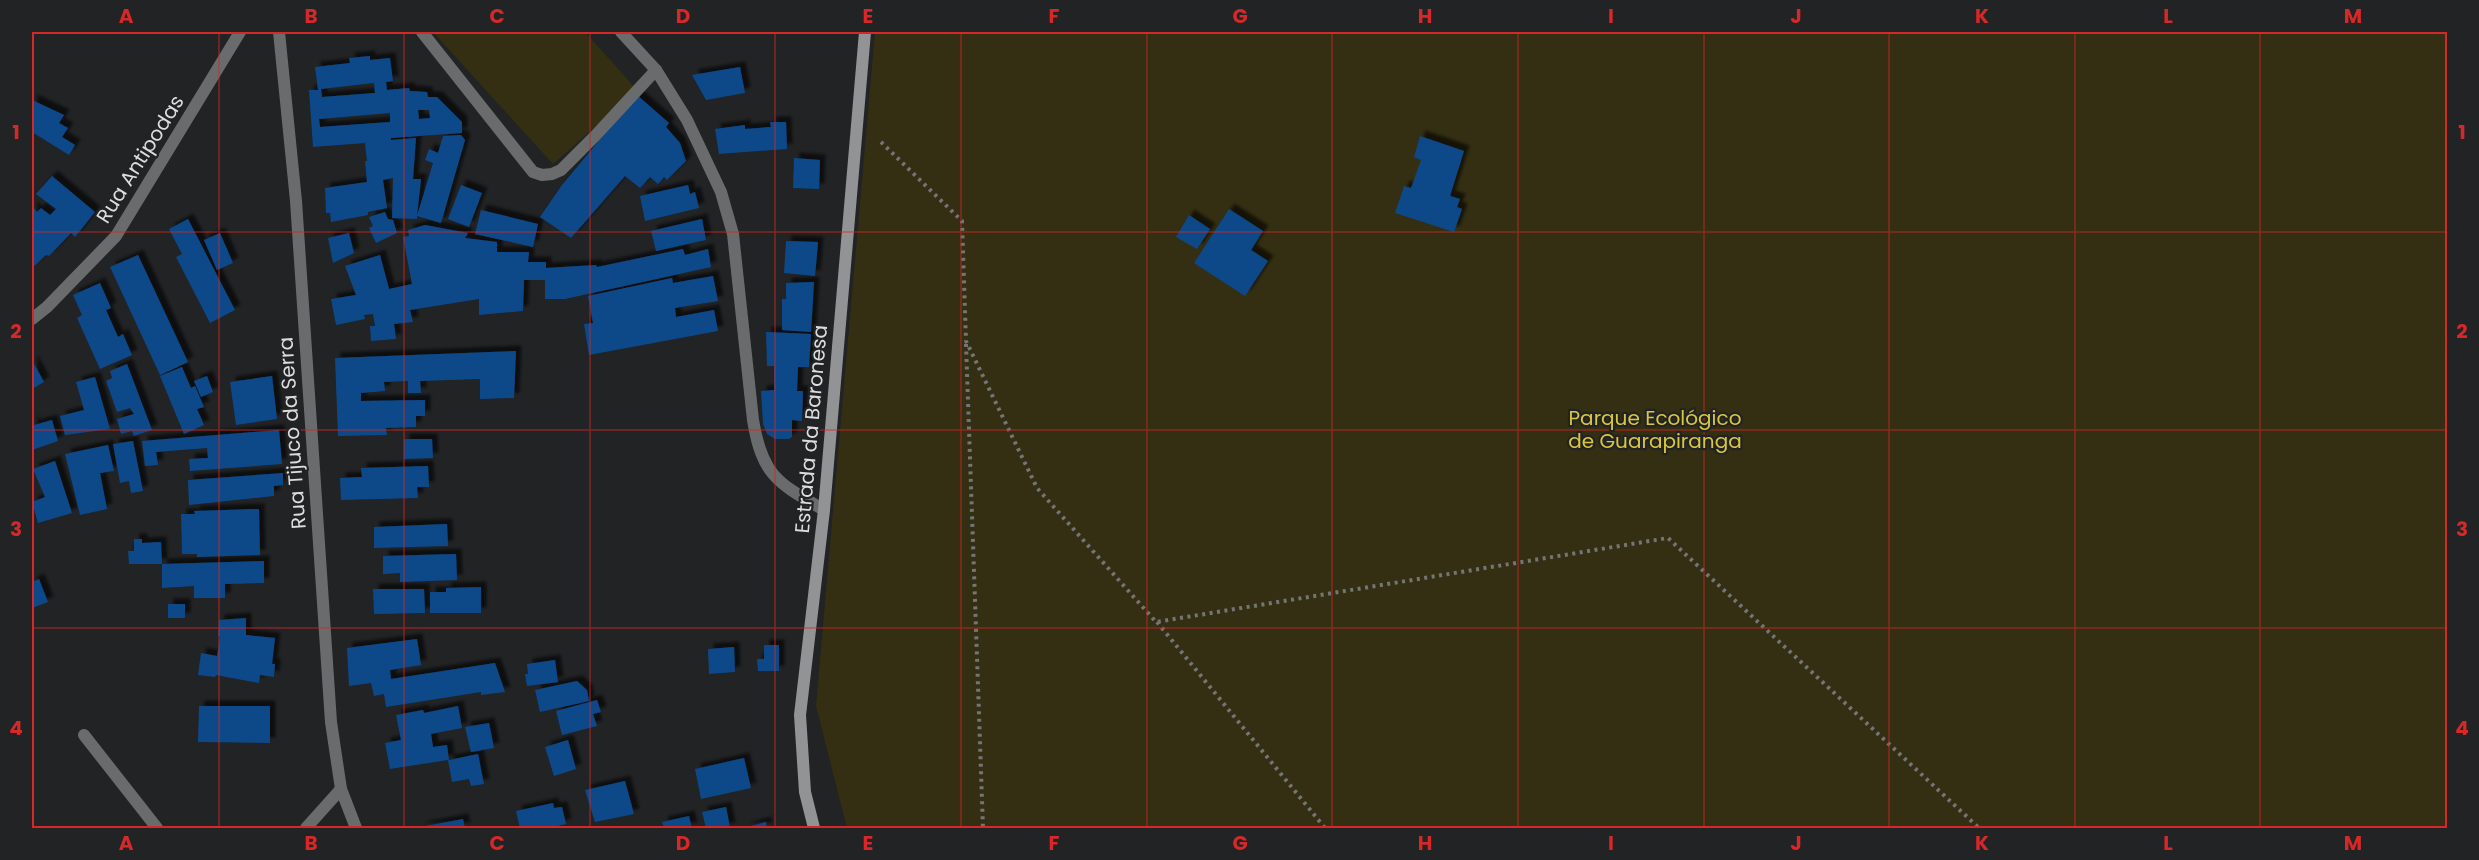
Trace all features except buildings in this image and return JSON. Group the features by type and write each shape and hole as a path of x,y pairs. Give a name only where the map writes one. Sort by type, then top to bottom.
{"main road":[{"name":"Estrada da Baronesa","path":"814,828 805,792 800,715 824,510 865,32"}],"street":[{"name":"Rua Antipodas","path":"32,319 47,307 116,236 240,32"},
{"name":"Rua Tijuco da Serra","path":"279,32 296,201 331,722 341,789 356,828"},
{"path":"422,32 533,172 542,175 561,170 656,70"},
{"path":"621,32 656,70 687,120 721,192 733,234 757,446 764,464 782,485 824,510"},
{"path":"84,735 157,828"},
{"path":"306,828 341,789"}],"path":[{"path":"858,120 962,220 983,828"},
{"path":"966,341 1037,488 1156,622 1325,828"},
{"path":"1156,622 1668,537 1979,828"}],"green space":[{"path":"433,32 585,32 637,90 553,164"},
{"name":"Parque Ecológico de Guarapiranga","path":"875,32 2447,32 2447,828 847,828 816,706"}]}
